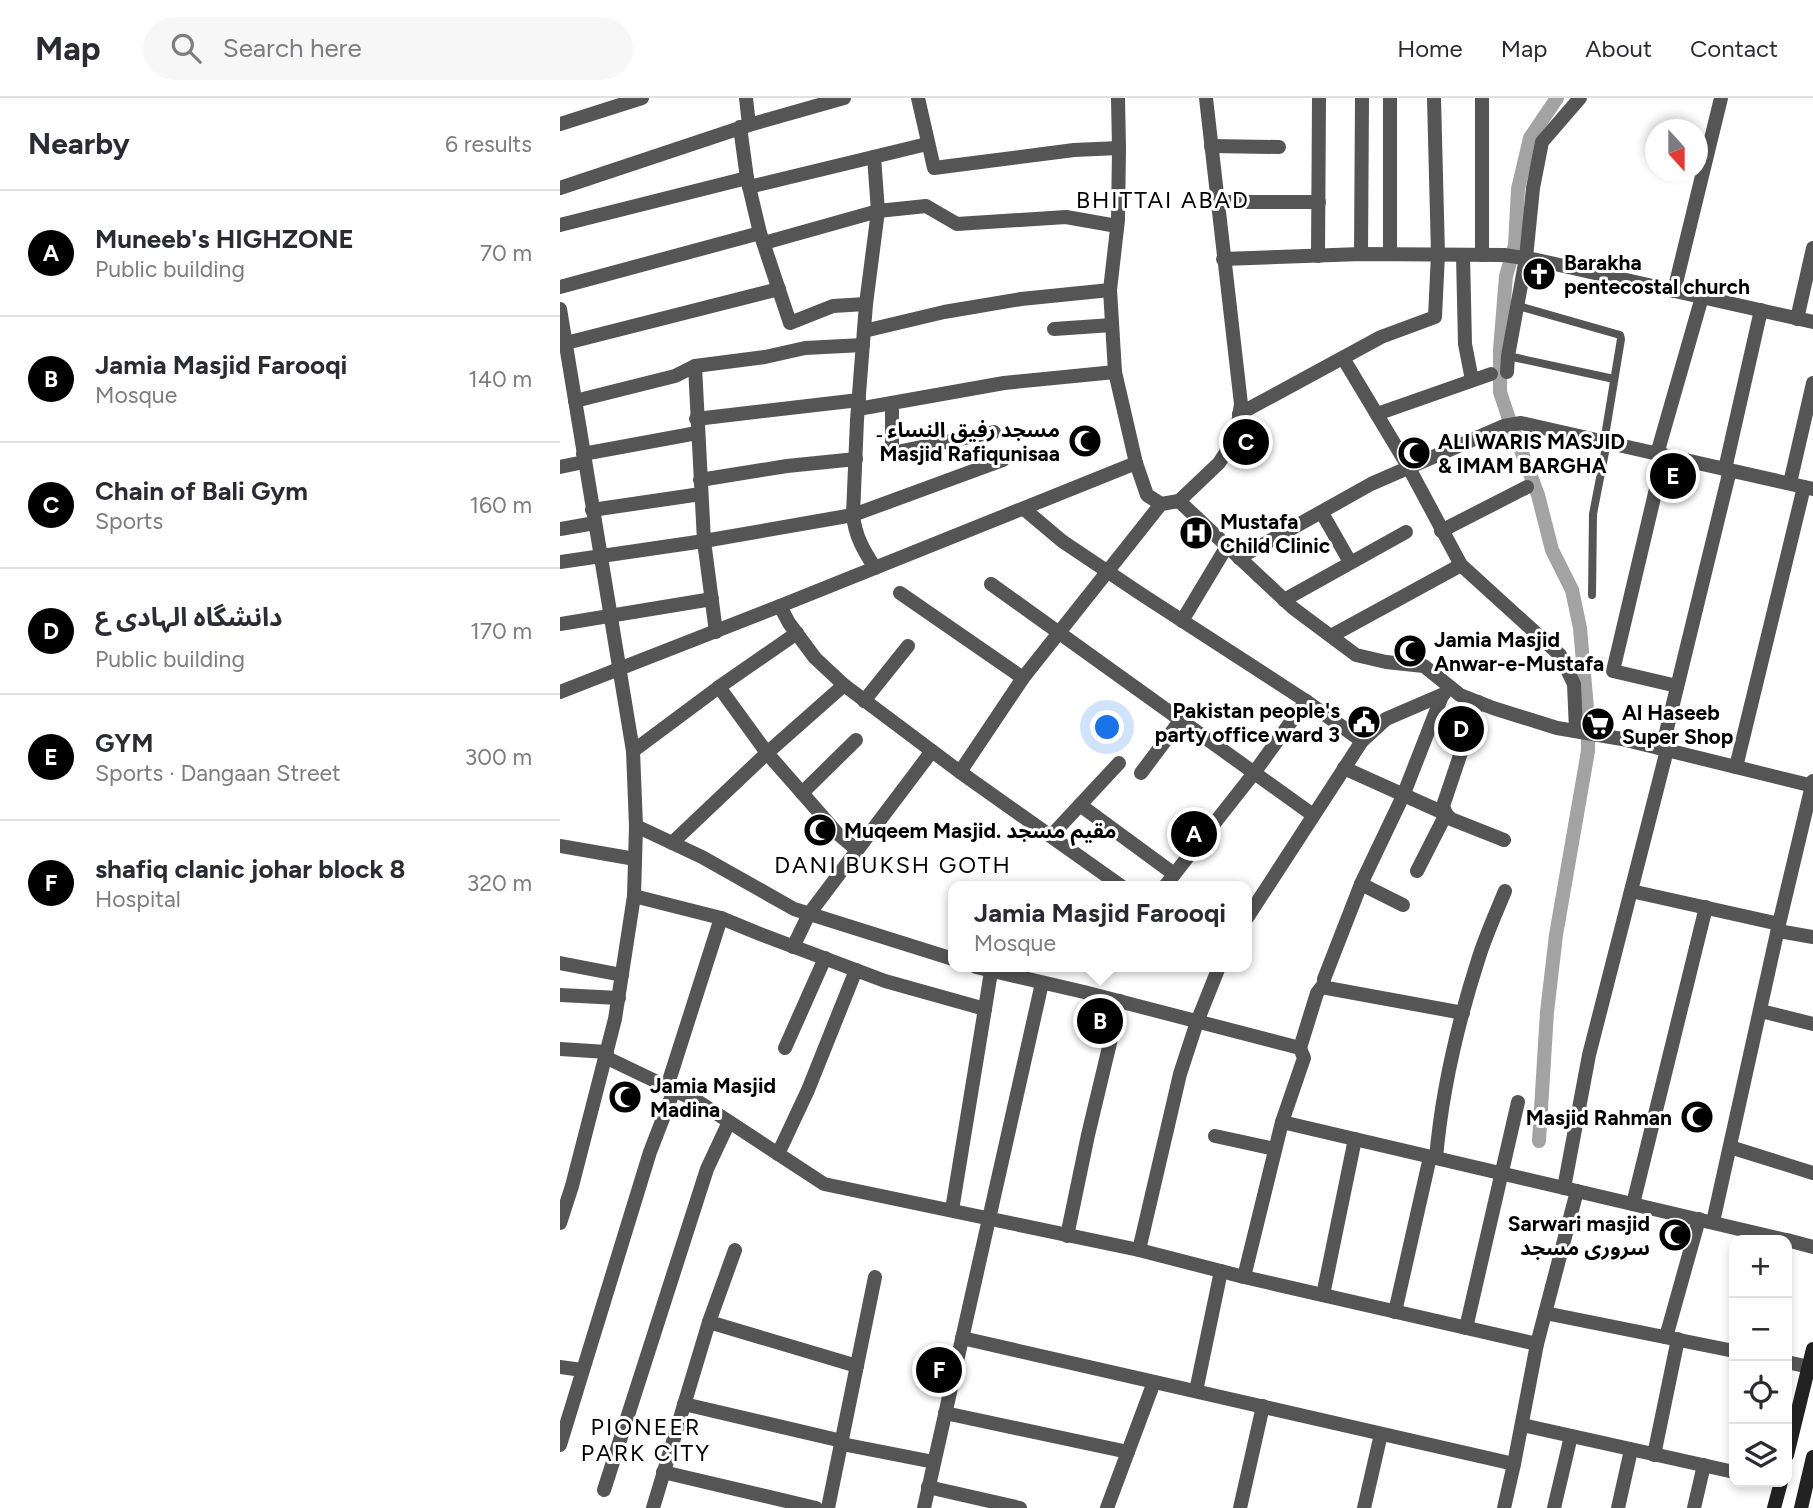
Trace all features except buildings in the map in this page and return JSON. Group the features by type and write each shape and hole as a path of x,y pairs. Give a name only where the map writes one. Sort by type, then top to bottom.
{"main road":[{"path":"1792,1435 1813,1349"},
{"path":"1801,1508 1813,1457"},
{"path":"1774,1508 1778,1487"}],"street":[{"path":"560,124 642,98"},
{"path":"746,98 748,182 762,238 790,323 832,306 866,304"},
{"path":"560,188 745,126 844,98"},
{"path":"918,98 934,168 1074,150 1119,148"},
{"path":"1118,98 1117,226 1110,290 1115,372 1136,463 1147,495 1161,504"},
{"path":"960,772 1023,678 1161,504 1179,501 1219,463 1236,437 1241,404 1206,98"},
{"path":"1318,256 1319,98"},
{"path":"1361,254 1362,98"},
{"path":"1390,98 1390,254"},
{"path":"1239,414 1381,337 1435,317 1438,254 1434,98"},
{"path":"1482,98 1482,255"},
{"path":"1507,372 1542,142 1580,98"},
{"path":"1674,291 1721,98"},
{"path":"560,225 927,144"},
{"path":"1211,146 1279,146"},
{"path":"874,157 878,211 863,338 853,515 854,529 875,568"},
{"path":"1217,202 1319,202"},
{"path":"560,287 878,211 926,206 957,224 1066,217 1117,226"},
{"path":"1797,318 1813,248"},
{"path":"1223,259 1361,254 1504,255 1813,322"},
{"path":"1463,255 1465,344 1472,380"},
{"path":"564,347 779,289"},
{"path":"560,409 676,376 695,366 765,357 863,338 944,312 1021,299 1110,290"},
{"path":"1677,686 1613,671 1661,454 1702,297"},
{"path":"560,309 564,347 634,751 636,826 634,896 615,1019 566,1185 560,1223"},
{"path":"1504,1508 1570,1189 1589,1055 1665,750 1761,310"},
{"path":"1054,329 1112,326"},
{"path":"1343,358 1409,468 1461,565 1560,655 1574,684 1584,732"},
{"path":"695,366 704,541 716,632"},
{"path":"560,467 697,426 892,403 1004,383 1115,372"},
{"path":"1377,414 1491,374"},
{"path":"1736,767 1802,486 1813,383"},
{"path":"892,403 891,453 994,432"},
{"path":"1240,558 1371,485 1504,426 1521,423 1802,486"},
{"path":"560,529 701,487 787,466 856,459"},
{"path":"560,562 853,515 1003,460"},
{"path":"560,692 1136,463"},
{"path":"1441,530 1527,487"},
{"path":"1179,501 1293,608 1356,655 1424,666 1446,692"},
{"path":"1024,509 1062,541 1306,701 1362,741"},
{"path":"1322,513 1350,562"},
{"path":"1284,600 1406,532"},
{"path":"1182,621 1227,546"},
{"path":"1331,636 1461,565"},
{"path":"991,584 1313,814"},
{"path":"900,593 1023,678"},
{"path":"560,624 712,599"},
{"path":"780,606 815,658 844,685 960,772 1114,881"},
{"path":"634,751 796,633"},
{"path":"864,701 908,646"},
{"path":"672,843 844,685"},
{"path":"719,687 767,753 838,834 857,850"},
{"path":"1244,1278 1282,1122 1304,1058 1300,1048 1317,992 1324,984 1361,884 1403,796 1446,692"},
{"path":"1252,910 1362,741 1386,719 1446,692 1556,728 1584,732 1813,785 1778,927 1730,1147 1672,1338 1654,1455"},
{"path":"1169,881 1254,773 1306,701"},
{"path":"1417,871 1446,814 1443,806 1478,702"},
{"path":"1142,773 1180,721"},
{"path":"802,793 856,740"},
{"path":"793,947 809,914 932,751"},
{"path":"1051,836 1119,763"},
{"path":"1344,768 1446,814 1451,819 1504,840"},
{"path":"1080,805 1174,874"},
{"path":"636,826 702,857 794,909 948,958"},
{"path":"560,846 635,859"},
{"path":"1361,884 1404,905"},
{"path":"1395,1312 1433,1157 1463,1013 1480,955 1505,891"},
{"path":"1631,891 1706,907 1813,937"},
{"path":"634,896 721,918 885,981 985,1009"},
{"path":"1633,1204 1706,907"},
{"path":"560,1445 721,918"},
{"path":"785,1048 825,958"},
{"path":"560,963 622,975"},
{"path":"778,1154 808,1090 856,970"},
{"path":"952,1210 991,972 1120,1001 1300,1048"},
{"path":"1139,1251 1180,1074 1217,972"},
{"path":"924,1508 1042,983"},
{"path":"1324,984 1327,988 1463,1013"},
{"path":"560,995 619,998"},
{"path":"1067,1236 1120,1001"},
{"path":"1761,1011 1813,1024"},
{"path":"560,1049 606,1055 699,1102 824,1184 1139,1251 1244,1278 1537,1344"},
{"path":"1466,1328 1518,1102"},
{"path":"604,1490 707,1169 729,1122"},
{"path":"1282,1122 1766,1235"},
{"path":"1215,1136 1275,1149"},
{"path":"1323,1296 1355,1139"},
{"path":"1730,1147 1813,1173"},
{"path":"1792,1241 1813,1247"},
{"path":"653,1508 709,1322 735,1250"},
{"path":"1196,1391 1222,1272"},
{"path":"828,1508 875,1277"},
{"path":"1545,1313 1729,1350"},
{"path":"709,1322 857,1366"},
{"path":"962,1338 1514,1464"},
{"path":"1792,1363 1809,1367"},
{"path":"560,1367 582,1370"},
{"path":"1107,1508 1154,1382"},
{"path":"684,1404 842,1443 934,1462"},
{"path":"1240,1508 1263,1406"},
{"path":"945,1413 1128,1452"},
{"path":"1522,1425 1729,1471"},
{"path":"1364,1508 1381,1434"},
{"path":"1554,1508 1571,1436"},
{"path":"1618,1508 1631,1450"},
{"path":"1694,1508 1704,1465"},
{"path":"663,1472 816,1508"},
{"path":"928,1488 1020,1508"}],"lane":[{"path":"1518,306 1619,334 1622,339 1593,514 1592,595"},
{"path":"1508,356 1614,379"}],"waterway":[{"path":"1539,1141 1547,1012 1556,935 1588,751 1588,720 1580,628 1572,590 1552,550 1538,495 1500,392 1500,350 1506,276 1515,245 1518,189 1530,138 1557,98"}],"place":[{"name":"Barakha pentecostal church","path":"1539,274"},
{"name":"مسجد رفیق النساء ۔ Masjid Rafiqunisaa","path":"1085,441"},
{"name":"Chain of Bali Gym","path":"1246,442"},
{"name":"ALI WARIS MASJID & IMAM BARGHA","path":"1414,453"},
{"name":"GYM","path":"1673,476"},
{"name":"Mustafa Child Clinic","path":"1196,533"},
{"name":"Jamia Masjid Anwar-e-Mustafa","path":"1410,651"},
{"name":"Pakistan people's party office ward 3","path":"1364,722"},
{"name":"Al Haseeb Super Shop","path":"1598,724"},
{"name":"دانشگاہ الہادی ع","path":"1461,729"},
{"name":"Muqeem Masjid. مقیم مسجد","path":"820,830"},
{"name":"Muneeb's HIGHZONE","path":"1194,834"},
{"name":"Jamia Masjid Farooqi","path":"1100,1021"},
{"name":"Jamia Masjid Madina","path":"625,1097"},
{"name":"Masjid Rahman","path":"1697,1117"},
{"name":"Sarwari masjid سروری مسجد","path":"1675,1235"},
{"name":"shafiq clanic johar block 8","path":"939,1370"}],"district":[{"name":"BHITTAI ABAD","path":"1163,200"},
{"name":"DANI BUKSH GOTH","path":"893,865"},
{"name":"PIONEER PARK CITY","path":"646,1440"}]}
